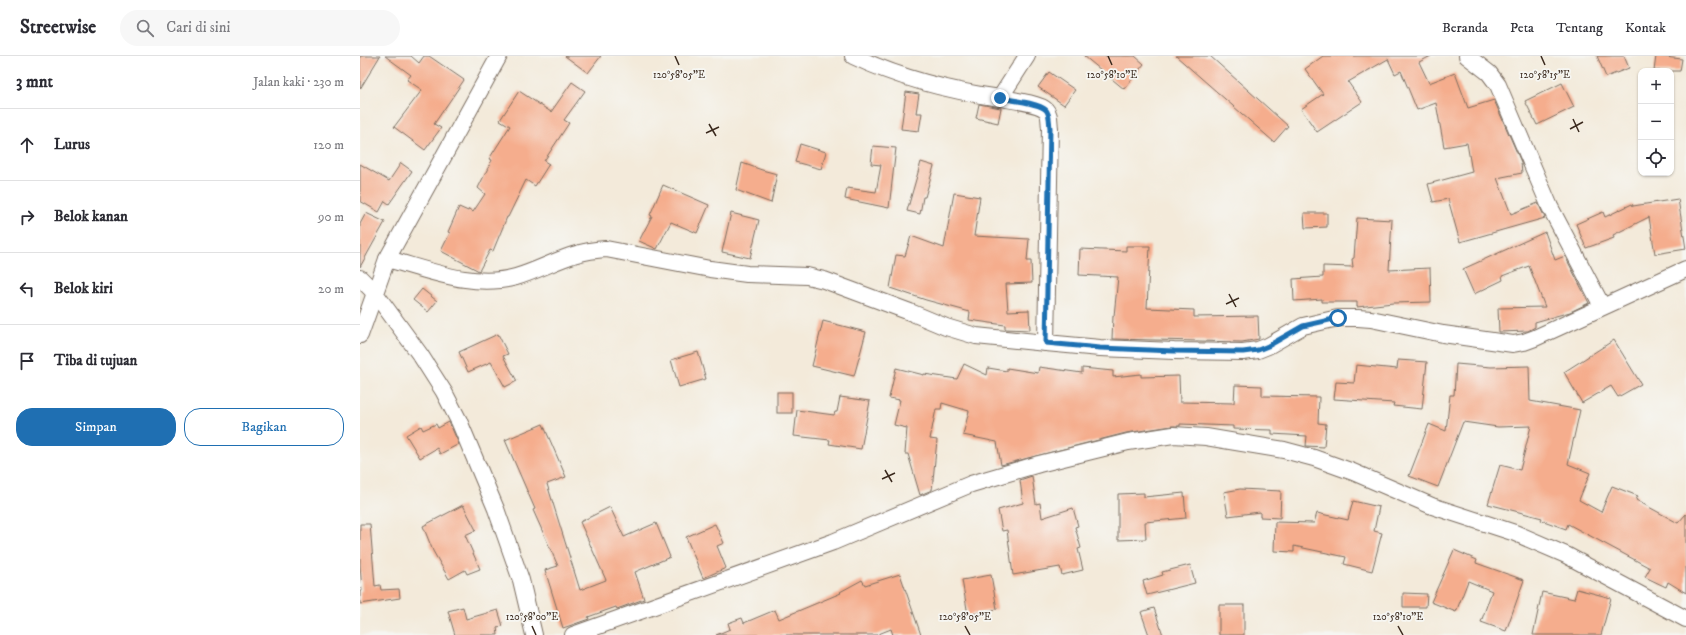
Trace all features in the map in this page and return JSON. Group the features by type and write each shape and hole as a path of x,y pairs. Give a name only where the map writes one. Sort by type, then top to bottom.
{"street":[{"path":"360,336 387,259 499,56"},
{"path":"853,56 878,68 907,77 965,93 1000,98 1045,109 1048,114 1050,128 1046,343"},
{"path":"1000,98 1027,56"},
{"path":"1467,56 1489,73 1498,85 1550,207 1602,306"},
{"path":"387,259 455,277 486,282 517,276 588,250 606,249 710,269 747,274 824,280 946,327 976,336 1100,348 1243,352 1258,350 1268,346 1303,326 1338,318 1371,319 1443,334 1513,344 1524,342 1686,269"},
{"path":"360,278 375,293 436,380 459,421 496,509 521,580 534,635"},
{"path":"573,635 833,542 971,484 1039,464 1128,442 1173,435 1206,437 1284,450 1314,458 1347,470 1432,506 1515,533 1566,555 1686,619"}],"building":[{"path":"360,56 380,56 360,89"},
{"path":"385,56 411,56 419,63 424,56 429,56 464,80 434,124 441,128 425,150 394,127 422,90 407,80 411,75"},
{"path":"565,56 601,56 588,73"},
{"path":"1084,56 1135,56 1144,64 1124,89"},
{"path":"1176,56 1210,56 1288,126 1274,142"},
{"path":"1323,56 1431,56 1419,62 1429,83 1455,73 1468,108 1494,100 1521,162 1522,173 1497,178 1511,214 1538,203 1545,218 1460,242 1448,199 1433,202 1428,184 1472,172 1467,143 1444,147 1436,103 1417,110 1401,71 1395,74 1388,59 1348,82 1362,102 1317,132 1301,109 1323,94 1305,69"},
{"path":"1597,56 1624,56 1629,68 1606,77"},
{"path":"1656,56 1682,59 1680,71 1674,71 1674,68 1654,68"},
{"path":"1049,72 1075,90 1064,105 1038,87"},
{"path":"572,82 585,91 564,120 569,123 544,161 549,164 535,186 526,180 507,217 493,251 490,250 479,271 441,251 450,233 448,232 459,207 468,211 469,209 473,212 485,194 478,188 492,160 489,159 510,126 500,120 519,91 551,112"},
{"path":"1562,83 1574,107 1537,125 1525,101"},
{"path":"906,92 919,94 916,113 922,113 919,131 901,129"},
{"path":"979,104 1001,108 998,123 976,118"},
{"path":"800,144 826,152 821,169 795,162"},
{"path":"873,146 896,148 889,208 845,199 847,188 876,192 881,165 871,164"},
{"path":"921,162 934,166 925,197 923,197 920,214 907,211"},
{"path":"401,163 412,171 389,204 385,201 379,212 360,201 360,164 389,181"},
{"path":"742,163 777,174 771,203 736,190"},
{"path":"663,185 709,205 697,233 671,222 657,249 639,241 652,216 650,215"},
{"path":"954,193 980,197 974,236 1029,239 1027,261 1031,261 1032,283 1006,284 1008,311 1029,310 1030,330 1005,329 1005,325 969,320 970,312 890,288 896,255 905,256 911,236 944,248"},
{"path":"1678,199 1686,249 1655,254 1649,217 1613,235 1614,238 1586,248 1576,224 1603,212 1605,217 1632,204 1633,206"},
{"path":"366,213 385,222 360,267 360,224"},
{"path":"731,213 759,220 750,258 722,252"},
{"path":"1304,213 1327,213 1327,227 1305,228"},
{"path":"1357,218 1392,220 1389,270 1430,268 1431,302 1393,303 1357,307 1357,302 1322,302 1322,299 1294,301 1293,279 1323,277 1323,266 1353,267 1352,259 1354,258"},
{"path":"1545,232 1555,260 1565,256 1589,303 1570,312 1535,322 1535,327 1528,331 1499,332 1498,308 1545,307 1529,266 1502,276 1503,280 1474,294 1463,269"},
{"path":"1126,246 1150,246 1147,308 1194,310 1194,317 1258,316 1259,339 1242,342 1112,339 1113,316 1118,277 1079,275 1080,249 1126,251"},
{"path":"422,289 437,301 428,312 413,300"},
{"path":"823,321 866,332 854,376 812,366"},
{"path":"498,334 508,354 503,356 517,381 505,387 491,362 468,372 459,352"},
{"path":"1614,340 1641,384 1618,397 1611,386 1582,403 1564,372"},
{"path":"698,352 706,379 679,387 671,360"},
{"path":"1398,360 1427,362 1422,409 1393,406 1394,403 1334,399 1336,382 1354,383 1356,365 1397,369"},
{"path":"964,364 987,375 988,368 1007,371 1007,368 1038,373 1039,367 1082,373 1082,368 1113,371 1113,377 1141,374 1141,377 1179,376 1180,402 1234,403 1235,385 1262,386 1262,396 1319,397 1318,423 1326,424 1324,447 1306,446 1307,436 1272,434 1272,430 1233,429 1233,426 1180,424 1180,426 1126,433 1001,465 997,442 963,435 969,411 942,403 941,409 936,409 930,439 937,440 932,490 920,495 908,454 905,454 907,428 894,425 900,400 889,398 896,368 924,375 957,379"},
{"path":"1456,364 1491,367 1529,366 1530,401 1580,410 1568,464 1590,473 1579,500 1601,512 1612,486 1638,496 1636,500 1678,523 1686,514 1686,593 1668,582 1666,587 1645,577 1650,568 1568,524 1566,529 1541,520 1542,518 1488,504 1500,465 1520,470 1531,426 1498,427 1463,422 1438,487 1409,476 1429,424 1446,431 1450,395 1454,395"},
{"path":"777,392 792,392 792,413 777,413"},
{"path":"840,397 870,401 861,449 829,444 830,440 794,436 797,410 834,415 835,412 837,412"},
{"path":"449,422 459,444 440,454 437,448 420,458 406,435 421,426 423,430 436,424 438,428"},
{"path":"543,424 566,477 547,484 580,590 606,580 580,522 610,507 624,537 656,523 670,557 635,572 644,599 617,609 616,607 588,617 589,619 563,628 545,570 558,566 533,510 535,509 505,440"},
{"path":"1032,476 1036,504 1040,503 1042,518 1073,508 1078,526 1075,527 1081,548 1078,549 1083,570 1062,575 1060,567 1013,575 1007,530 1002,531 998,510 1023,503 1020,480"},
{"path":"1240,489 1281,491 1280,518 1260,517 1260,512 1228,516 1224,492"},
{"path":"1144,493 1144,497 1184,493 1186,518 1145,522 1146,539 1118,540 1118,494"},
{"path":"1353,501 1379,507 1374,531 1382,533 1372,571 1344,564 1346,557 1294,546 1294,552 1274,551 1275,522 1314,523 1317,513 1348,520"},
{"path":"463,505 476,530 465,535 480,569 467,574 465,570 449,579 433,551 423,526"},
{"path":"360,524 370,524 375,586 380,585 381,590 399,589 400,598 360,604 360,591 362,591 360,565"},
{"path":"715,524 724,543 717,546 726,568 703,578 686,537"},
{"path":"1454,550 1477,560 1476,563 1524,580 1506,631 1481,622 1492,591 1468,581 1456,612 1431,602"},
{"path":"1190,565 1195,583 1147,595 1143,581 1163,575 1162,572"},
{"path":"900,574 921,635 893,635 891,629 876,635 716,635 730,629 728,623 742,618 744,623 775,610 779,619 841,593 840,592 862,580 865,585"},
{"path":"991,575 997,609 968,615 962,580"},
{"path":"1577,589 1611,598 1601,635 1533,635 1542,592 1574,599"},
{"path":"1403,593 1427,594 1426,607 1403,607"},
{"path":"1219,605 1244,605 1244,635 1219,635"},
{"path":"463,607 466,619 498,610 503,626 497,627 498,635 455,635 448,611"},
{"path":"1154,608 1163,635 1149,635 1141,612"}],"route":[{"path":"1000,98 1037,106 1045,109 1048,114 1050,128 1046,343 1100,348 1243,352 1258,350 1268,346 1303,326 1338,318"}]}
